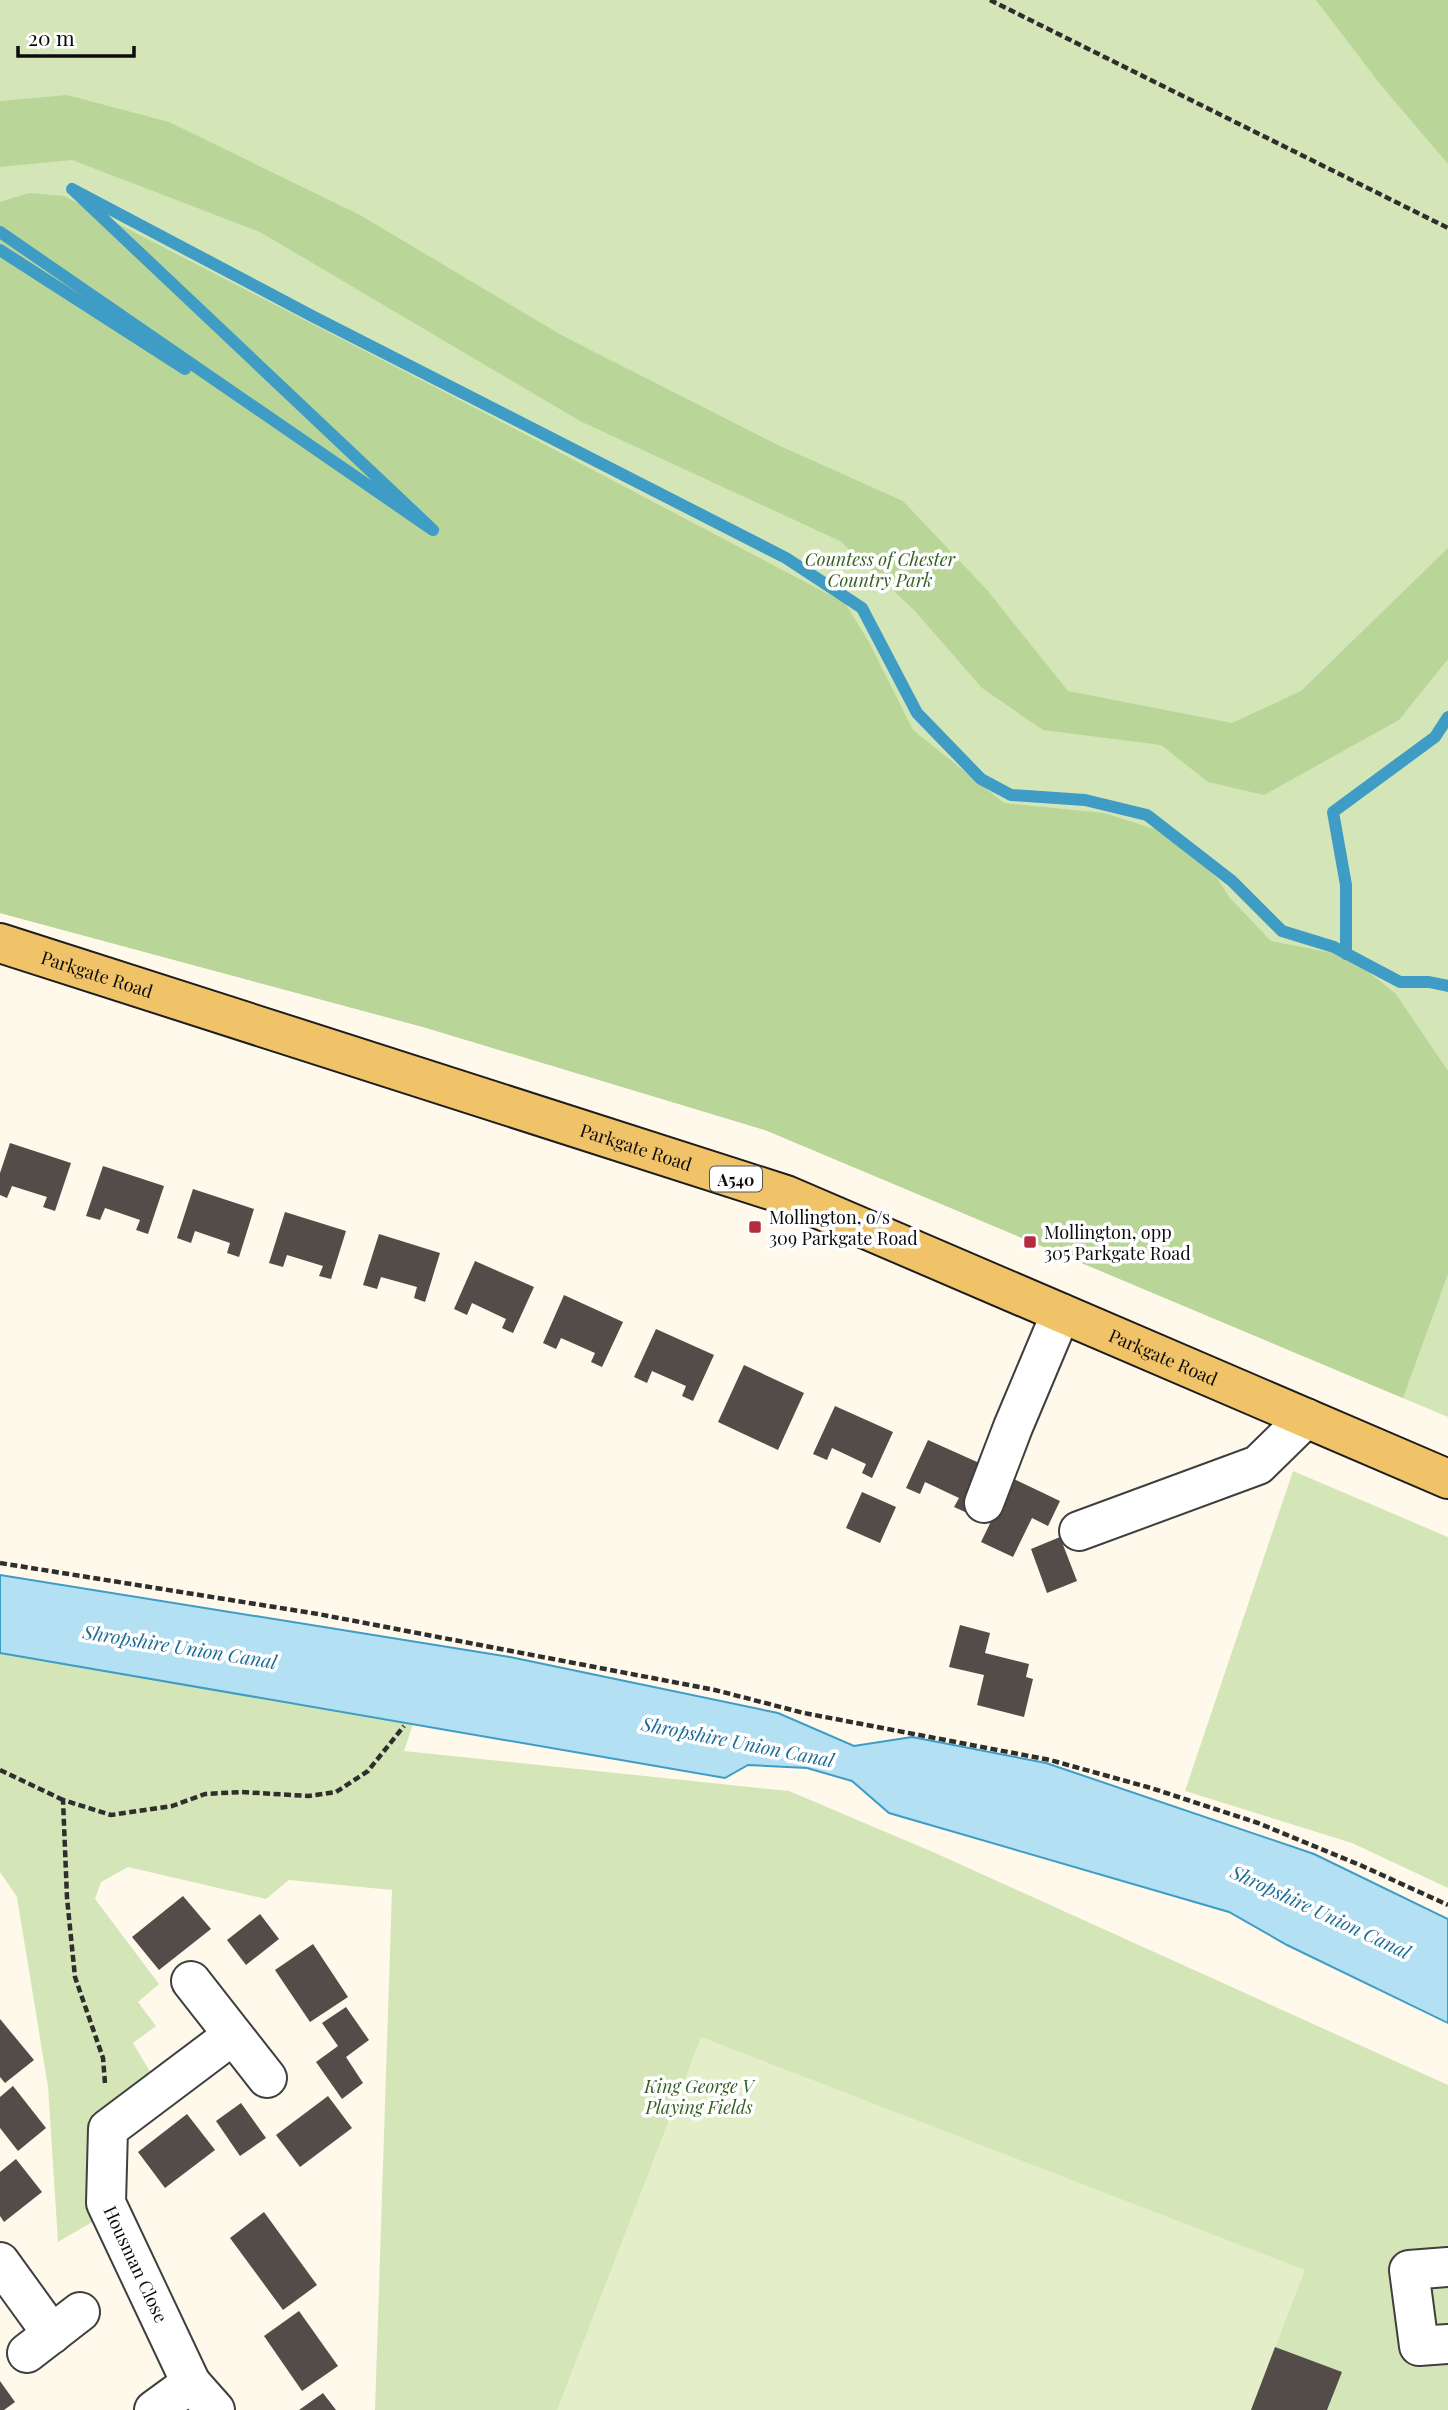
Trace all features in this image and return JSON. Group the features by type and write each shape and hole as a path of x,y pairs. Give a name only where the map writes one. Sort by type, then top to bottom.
{"main road":[{"name":"Parkgate Road","path":"0,943 786,1195 1448,1479"}],"street":[{"path":"984,1503 1061,1313"},
{"path":"1079,1531 1258,1465 1306,1418"},
{"path":"191,1981 267,2078"},
{"path":"108,2129 233,2035"},
{"name":"Housman Close","path":"108,2129 106,2203 203,2396 154,2410"},
{"path":"0,2262 53,2333"},
{"path":"1448,2267 1409,2270 1419,2346 1448,2344"}],"path":[{"path":"990,0 1448,228"},
{"path":"0,1563 318,1614 715,1689 804,1713 1050,1760 1151,1788 1258,1823 1448,1905"},
{"path":"0,1770 63,1800 111,1815 172,1806 205,1794 241,1792 308,1796 336,1792 368,1771 404,1726"},
{"path":"63,1800 67,1898 75,1976 103,2058 108,2129"}],"green space":[{"name":"Countess of Chester Country Park","path":"0,0 1448,0 1448,1417 765,1130 423,1027 0,913"},
{"path":"1316,0 1448,0 1448,164 1380,84"},
{"path":"67,95 169,122 360,215 563,336 780,446 903,501 987,590 1068,691 1232,723 1301,691 1448,548 1448,659 1399,720 1264,795 1208,782 1161,745 1043,730 982,688 914,610 840,541 580,421 260,232 72,160 0,167 0,101"},
{"path":"29,193 64,196 845,603 869,642 913,730 1004,803 1104,813 1164,832 1217,878 1229,897 1271,941 1346,954 1396,994 1448,1071 1448,1274 1403,1398 765,1130 423,1027 0,913 0,202"},
{"path":"1293,1471 1448,1537 1448,1888 1352,1843 1185,1791"},
{"name":"King George V Playing Fields","path":"0,1653 413,1724 404,1751 789,1791 933,1852 1448,2085 1448,2410 375,2410 392,1890 289,1880 266,1899 128,1867 101,1882 95,1899 159,1984 138,2002 156,2026 133,2043 152,2075 94,2221 58,2242 48,2087 17,1897 0,1872"},
{"path":"701,2037 1305,2270 1251,2410 557,2410"}],"water":[{"name":"Shropshire Union Canal","path":"0,1575 510,1657 778,1713 854,1746 912,1737 1046,1763 1314,1854 1448,1919 1448,2023 1287,1945 1229,1912 889,1813 852,1781 807,1768 748,1765 725,1778 0,1653"}],"building":[{"path":"10,1143 71,1163 55,1211 43,1207 47,1197 12,1186 7,1198 0,1195 0,1173"},
{"path":"103,1166 164,1186 148,1234 136,1230 140,1220 105,1208 100,1220 86,1216"},
{"path":"193,1189 254,1209 239,1257 227,1253 230,1243 195,1231 191,1243 177,1238"},
{"path":"285,1212 346,1231 331,1279 319,1276 323,1266 287,1255 283,1267 269,1263"},
{"path":"379,1234 440,1253 425,1302 414,1298 417,1287 381,1277 377,1289 363,1285"},
{"path":"475,1261 534,1287 513,1333 502,1328 506,1319 472,1303 467,1315 454,1309"},
{"path":"564,1295 623,1322 602,1367 591,1362 595,1353 561,1338 556,1349 543,1343"},
{"path":"656,1329 714,1355 693,1401 682,1396 686,1386 652,1371 647,1383 634,1377"},
{"path":"744,1365 804,1393 778,1450 718,1422"},
{"path":"835,1406 893,1432 872,1478 862,1473 866,1464 832,1448 827,1460 813,1454"},
{"path":"928,1440 986,1466 965,1512 954,1507 959,1498 925,1482 920,1494 906,1488"},
{"path":"1012,1478 1060,1501 1048,1526 1032,1518 1013,1557 981,1542"},
{"path":"862,1492 896,1507 880,1543 846,1528"},
{"path":"1060,1537 1077,1581 1047,1593 1031,1549"},
{"path":"960,1625 990,1633 985,1653 1029,1664 1026,1677 1033,1679 1024,1717 977,1705 984,1675 949,1667"},
{"path":"183,1896 211,1929 159,1970 132,1937"},
{"path":"260,1914 279,1939 246,1965 227,1940"},
{"path":"313,1944 348,1997 310,2022 275,1970"},
{"path":"346,2007 369,2040 346,2057 363,2083 342,2099 316,2062 338,2046 322,2023"},
{"path":"0,2019 34,2060 5,2083 0,2077"},
{"path":"13,2086 46,2128 18,2151 0,2128 0,2097"},
{"path":"328,2096 352,2128 300,2167 276,2135"},
{"path":"241,2103 266,2138 240,2156 216,2121"},
{"path":"187,2114 215,2150 165,2188 138,2152"},
{"path":"16,2159 42,2192 4,2222 0,2216 0,2172"},
{"path":"264,2212 317,2285 283,2310 230,2238"},
{"path":"299,2311 338,2366 302,2391 264,2336"},
{"path":"1275,2347 1342,2372 1327,2410 1251,2410"},
{"path":"0,2381 15,2402 4,2410 0,2410"},
{"path":"323,2393 336,2410 299,2410"}],"waterway":[{"path":"0,232 433,530 72,189 314,317 786,558 862,608 917,713 981,779 1011,795 1085,800 1147,815 1232,881 1282,931 1334,947 1400,982 1429,982 1448,986"},
{"path":"0,250 185,369"},
{"path":"1346,954 1346,885 1333,812 1435,737 1448,717"}],"place":[{"name":"Mollington, o/s 309 Parkgate Road","path":"755,1227"},
{"name":"Mollington, opp 305 Parkgate Road","path":"1030,1242"}]}
